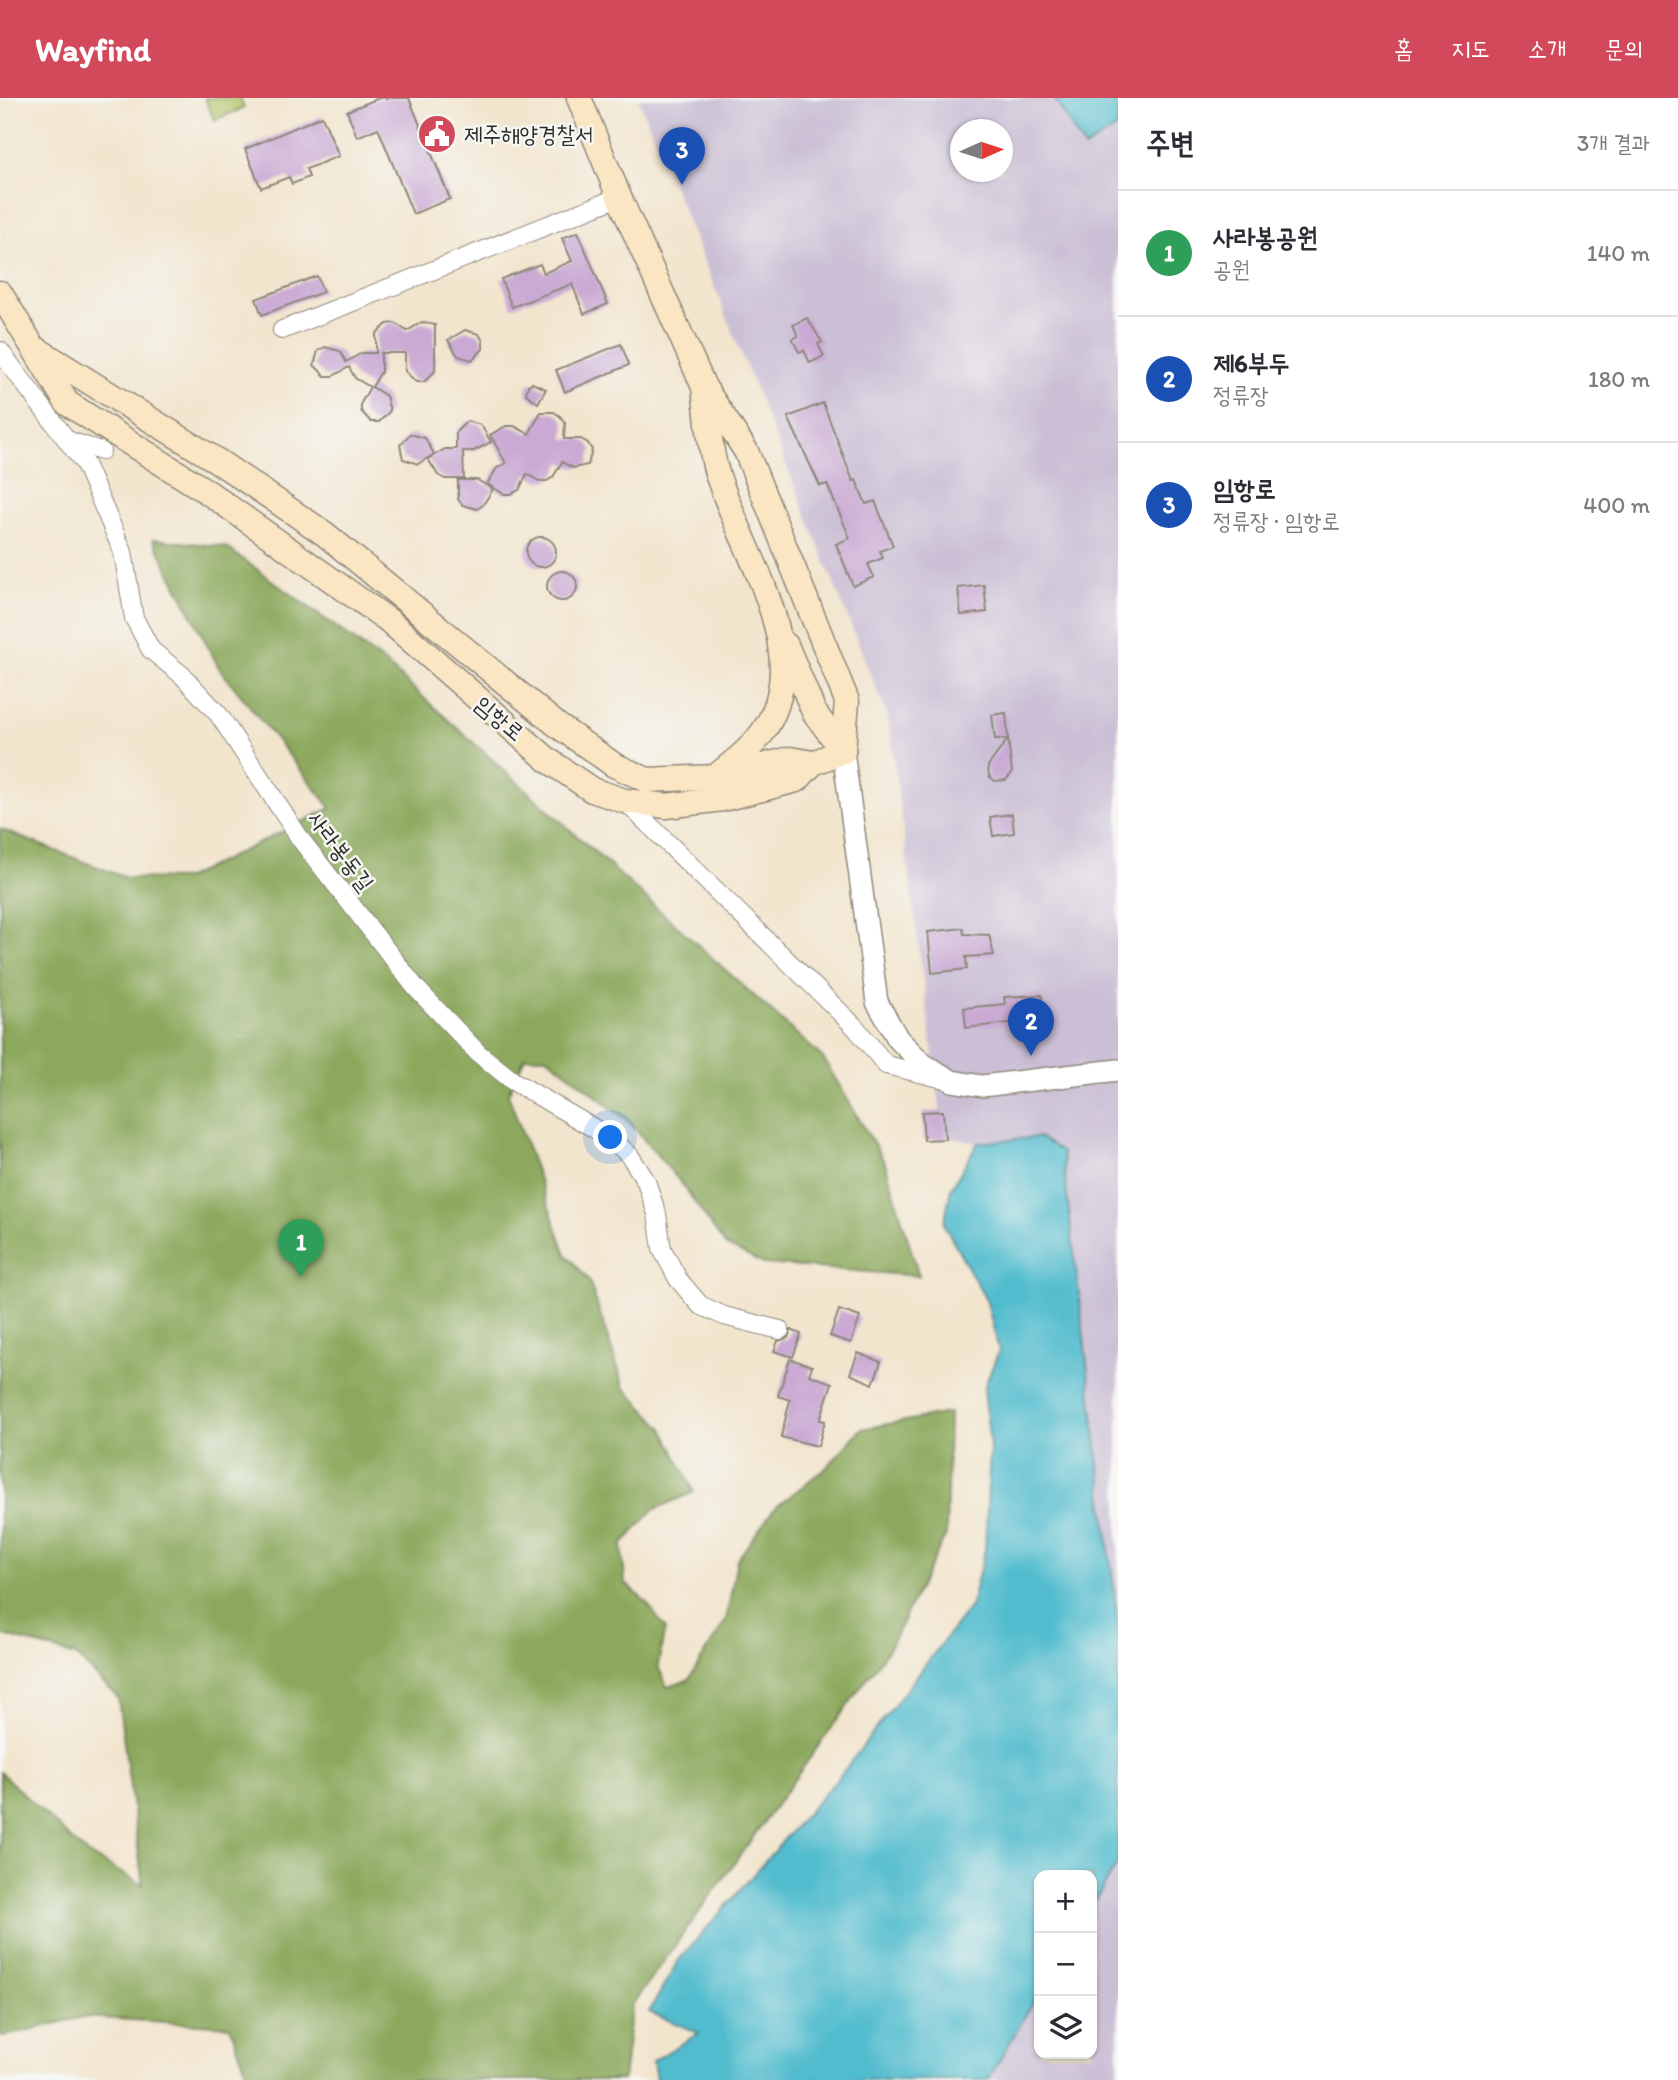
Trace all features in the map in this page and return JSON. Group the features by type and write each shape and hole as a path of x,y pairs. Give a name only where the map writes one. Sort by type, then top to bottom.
{"main road":[{"path":"579,98 619,197 704,387 746,451 847,701 843,751"},
{"name":"임항로","path":"0,293 67,403 209,493 388,620 548,760 592,790 625,801 666,806 723,799 797,780 813,764 843,751"},
{"name":"임항로","path":"33,347 219,462 325,534 547,717 614,765 647,780 715,777 790,759 813,764"},
{"path":"704,387 716,466 814,712 843,751"},
{"path":"715,777 762,733 773,712 781,674 779,628"}],"street":[{"path":"282,330 619,197"},
{"name":"사라봉동길","path":"0,351 85,464 123,552 134,618 151,650 182,675 219,715 301,840 416,988 478,1053 513,1081 612,1139 630,1156 650,1192 657,1214 662,1249 678,1279 700,1305 724,1316 780,1330"},
{"path":"69,441 101,451"},
{"path":"843,751 877,1002 898,1040 923,1064 952,1081"},
{"path":"625,801 856,1028 886,1065 982,1086 1118,1070"}],"shaded area":[{"path":"638,98 1054,98 1084,148 1118,127 1118,1625 1062,1152 1039,1137 978,1143 944,1137 888,717"},
{"path":"1118,1863 1118,2080 988,2080 1034,2001 1034,2059 1097,2059 1097,1898"}],"green space":[{"path":"205,98 240,98 244,108 214,120"},
{"path":"153,539 226,547 384,662 823,1058 885,1163 919,1276 764,1264 725,1245 682,1184 630,1123 547,1057 525,1057 508,1094 566,1254 589,1280 624,1387 663,1428 694,1492 653,1510 622,1545 625,1583 646,1602 665,1628 658,1666 667,1687 688,1681 726,1620 737,1560 774,1509 829,1465 861,1429 949,1413 946,1535 889,1648 632,2005 623,2080 244,2080 247,2073 230,2026 83,2017 0,2037 0,1772 86,1853 143,1885 118,1698 76,1656 0,1634 0,829 126,878 185,879 331,808 219,668"}],"water":[{"path":"1054,98 1118,98 1118,127 1084,148"},
{"path":"1039,1137 1062,1152 1118,1625 1118,1863 1097,1898 1097,1870 1034,1870 1034,2001 988,2080 656,2080 653,2061 699,2033 649,2012 678,1961 843,1772 971,1605 985,1549 990,1448 984,1388 999,1351 987,1302 944,1224 951,1188 978,1143"}],"building":[{"path":"379,98 409,98 450,199 413,214 378,128 357,137 347,111"},
{"path":"322,116 339,156 306,169 309,177 292,184 289,177 261,188 245,149"},
{"path":"578,232 608,304 584,314 572,284 512,307 501,279 540,264 544,273 572,261 562,238"},
{"path":"317,276 323,292 262,315 256,299"},
{"path":"807,318 822,342 818,344 824,356 810,363 804,350 799,352 792,339 798,336 793,325"},
{"path":"422,322 435,325 435,371 424,382 416,382 405,371 405,353 381,353 381,372 372,387 386,396 390,411 379,422 371,422 361,411 361,403 370,387 355,378 349,367 333,376 325,376 314,365 318,351 325,347 340,351 346,362 362,353 376,353 376,334 387,324 395,323 407,331"},
{"path":"465,330 479,334 483,341 483,349 472,360 458,356 448,340"},
{"path":"621,344 629,365 565,392 556,370"},
{"path":"532,383 546,389 538,403 526,394 528,385"},
{"path":"823,403 853,481 856,480 866,504 875,501 893,546 880,551 883,558 868,564 874,577 853,586 836,544 850,538 827,484 820,486 788,417"},
{"path":"541,412 554,412 560,416 565,423 564,439 581,439 588,443 592,450 588,465 573,468 562,462 553,477 547,481 539,481 527,474 519,490 511,494 504,494 487,484 497,468 506,463 490,435 506,426 514,426 529,434"},
{"path":"467,421 481,425 491,442 474,451 463,451 464,479 445,479 438,475 428,459 445,449 456,449 456,432"},
{"path":"410,434 425,438 434,454 418,464 403,459 400,445"},
{"path":"458,480 477,480 493,489 483,505 477,509 462,505 458,499"},
{"path":"541,537 552,541 556,552 552,563 541,567 530,563 526,552 530,541"},
{"path":"562,571 573,575 577,586 573,597 562,601 551,597 547,586 551,575"},
{"path":"984,585 987,612 961,615 958,588"},
{"path":"1006,713 1008,739 995,739 992,715"},
{"path":"1008,739 1012,773 1006,780 995,781 989,776 988,766"},
{"path":"1012,814 1014,833 993,836 990,817"},
{"path":"963,928 964,934 989,935 994,955 966,957 967,969 932,973 928,932"},
{"path":"1042,995 1044,1019 966,1028 964,1008 1005,1004 1004,997"},
{"path":"943,1111 945,1139 924,1140 922,1112"},
{"path":"839,1310 860,1317 851,1343 830,1336"},
{"path":"791,1330 801,1334 793,1357 774,1351 778,1341 788,1338"},
{"path":"858,1353 881,1362 873,1384 850,1374"},
{"path":"790,1359 812,1366 809,1375 832,1383 820,1420 825,1421 818,1446 781,1437 790,1400 778,1396"}],"place":[{"name":"제주해양경찰서","path":"437,134"},
{"name":"임항로","path":"682,185"},
{"name":"제6부두","path":"1031,1056"},
{"name":"사라봉공원","path":"301,1277"}]}
